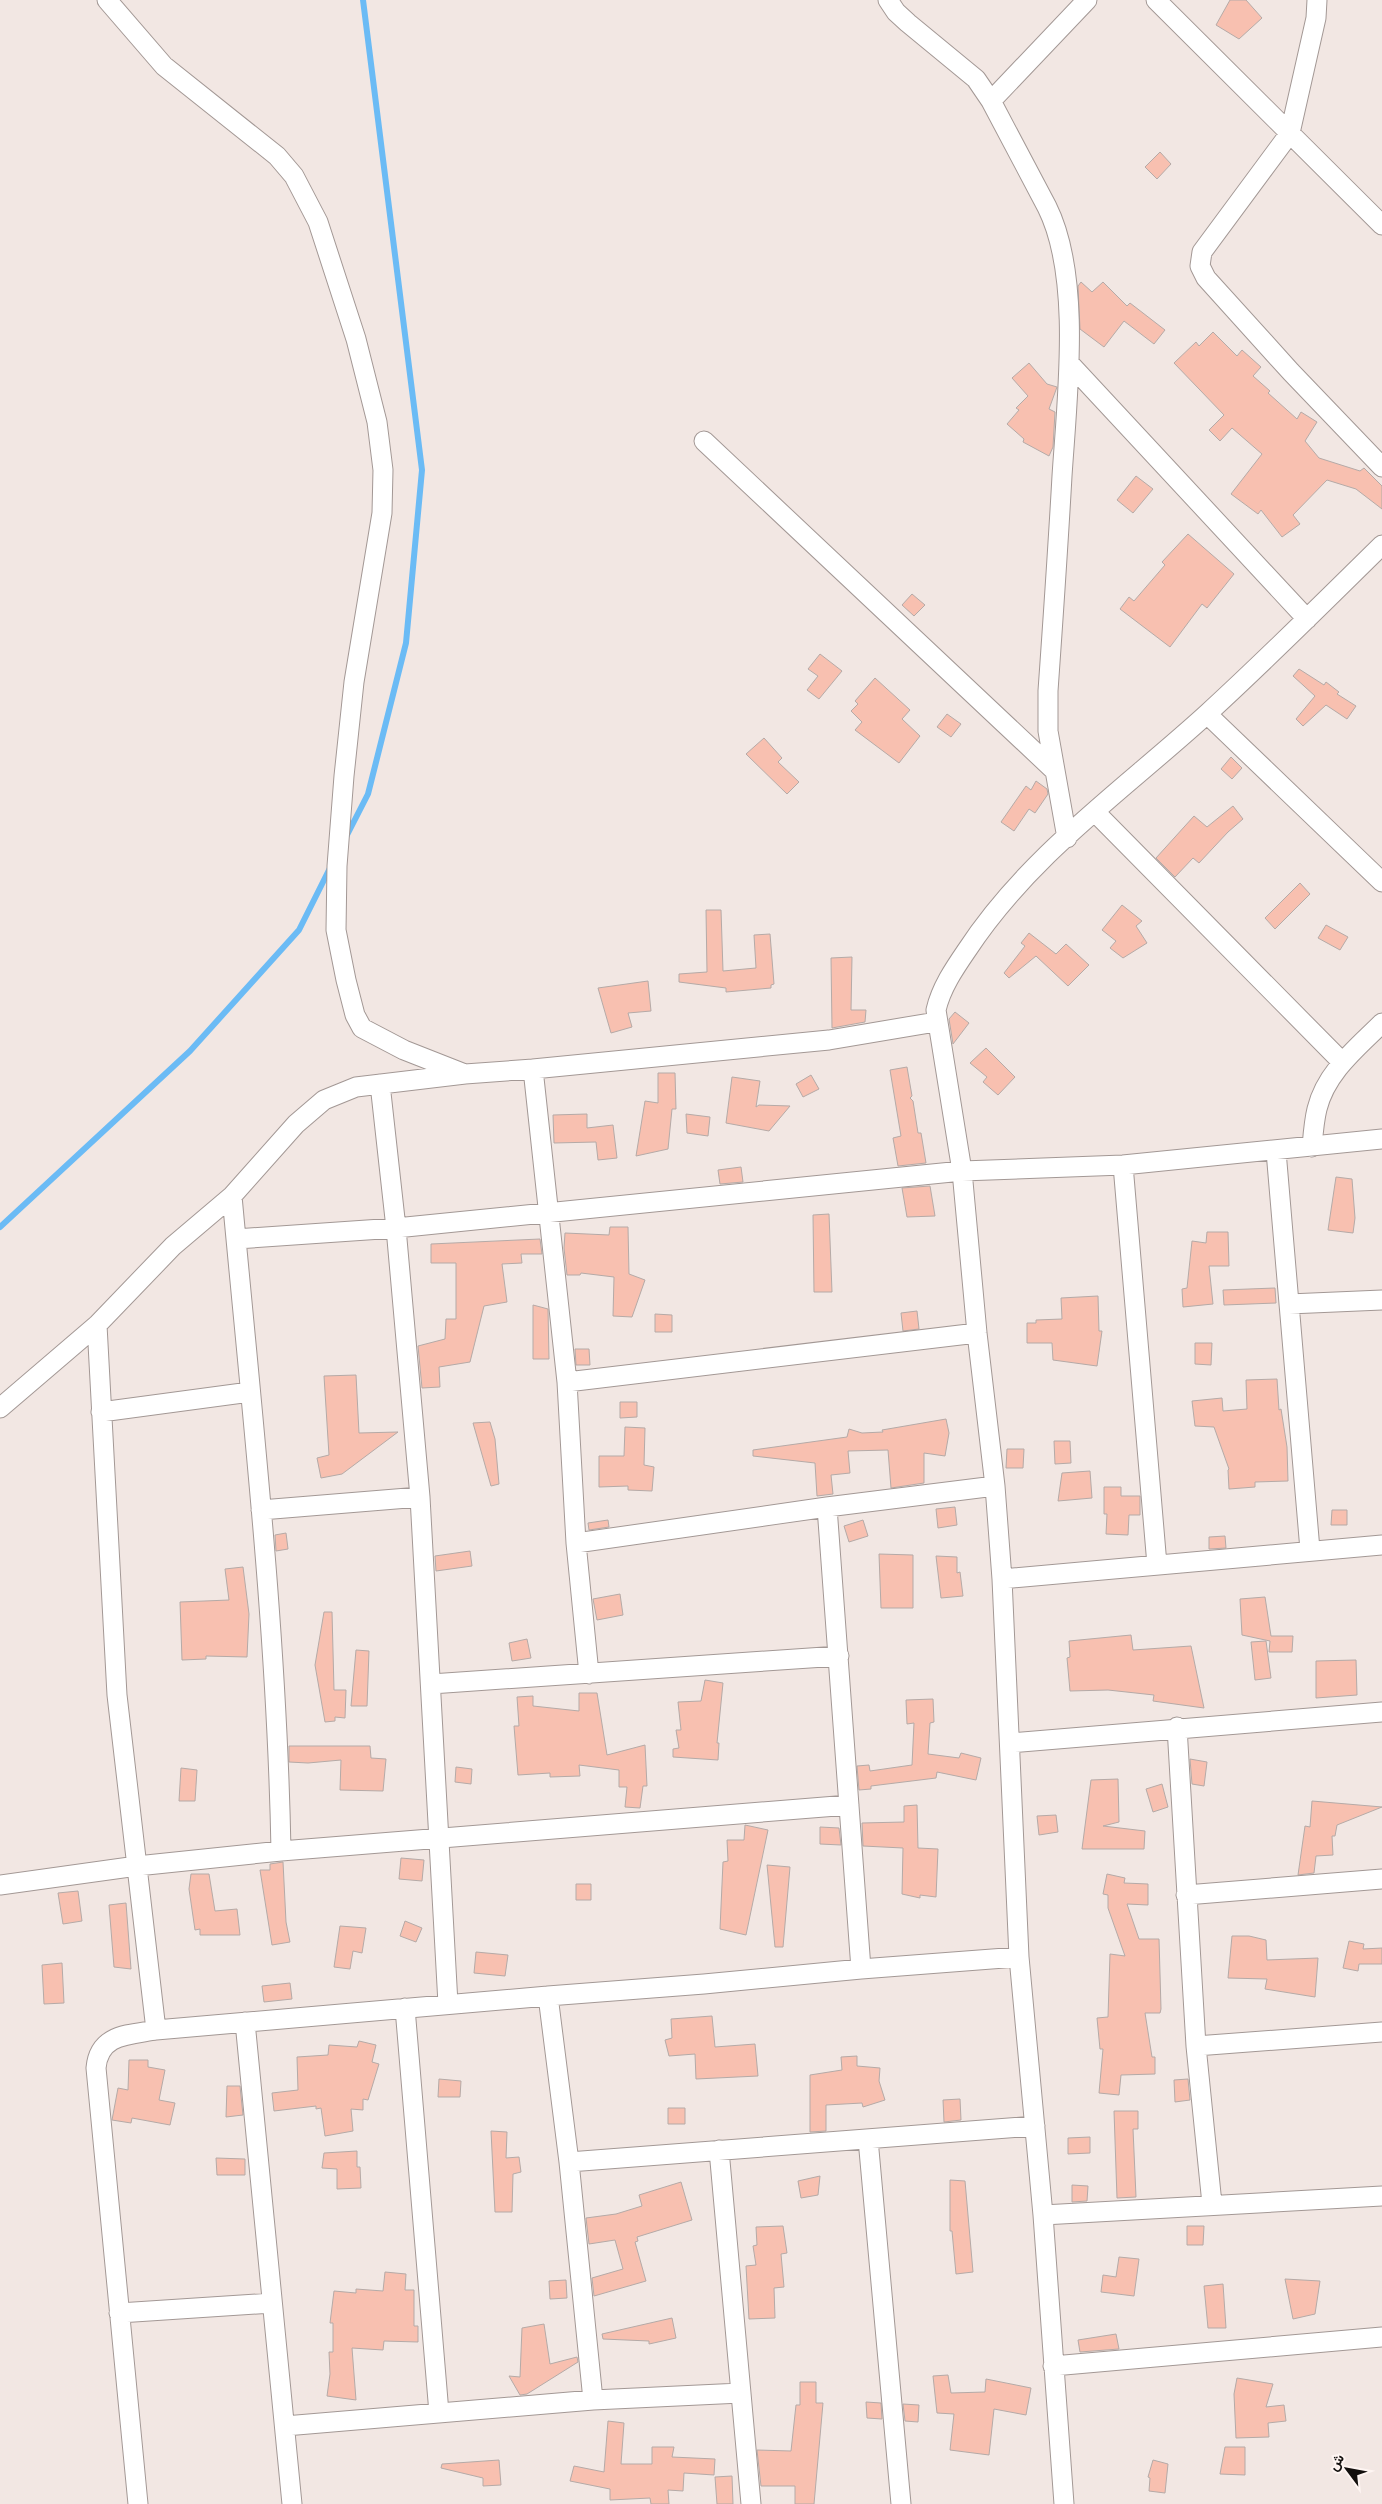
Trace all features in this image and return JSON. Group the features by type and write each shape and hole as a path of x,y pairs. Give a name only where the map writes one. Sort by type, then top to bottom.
{"street":[{"path":"107,0 164,66 277,156 294,176 318,222 356,339 378,422 383,470 382,513 354,682 346,758 336,866 336,930 355,1015 362,1028 397,1046 465,1074"},
{"path":"888,0 896,12 908,23 976,79 991,101 1054,222 1064,255 1070,363 1048,691 1048,731 1067,838"},
{"path":"991,101 1087,0"},
{"path":"1156,0 1382,225"},
{"path":"1317,0 1316,18 1290,133 1202,252 1200,266 1206,278 1291,372 1382,467"},
{"path":"1070,363 1307,618"},
{"path":"704,441 1055,771"},
{"path":"1064,2504 1043,2215 1019,1958 1002,1579 994,1486 976,1333 962,1171 936,1022 939,998 952,972 983,925 1026,877 1095,812 1207,714 1382,545"},
{"path":"1207,714 1382,882"},
{"path":"1095,812 1342,1062"},
{"path":"0,1408 97,1325 173,1246 232,1196 296,1124 324,1100 356,1087 465,1074 533,1070 829,1040 936,1022"},
{"path":"1312,1147 1317,1108 1326,1084 1342,1062 1382,1023"},
{"path":"533,1070 567,1382 576,1543 589,1674"},
{"path":"380,1084 396,1228 420,1497 448,2004"},
{"path":"236,1238 396,1228 962,1171 1123,1165 1382,1140"},
{"path":"1276,1151 1310,1550"},
{"path":"1123,1165 1157,1565"},
{"path":"232,1196 269,1588 280,1770 281,1851"},
{"path":"1289,1304 1382,1300"},
{"path":"97,1325 117,1695 156,2030"},
{"path":"567,1382 976,1333"},
{"path":"101,1412 250,1392"},
{"path":"576,1543 827,1506 994,1486"},
{"path":"261,1510 420,1497"},
{"path":"827,1506 861,1969"},
{"path":"1002,1579 1310,1550 1382,1546"},
{"path":"431,1684 839,1656"},
{"path":"1010,1743 1382,1712"},
{"path":"1177,1728 1196,2046 1212,2204"},
{"path":"0,1885 136,1866 281,1851 849,1805"},
{"path":"1186,1895 1382,1879"},
{"path":"138,2504 96,2068 97,2056 102,2048 116,2038 156,2030 448,2004 704,1984 861,1969 1019,1958"},
{"path":"548,1996 569,2162 593,2400"},
{"path":"405,2008 421,2213 440,2413"},
{"path":"245,2022 292,2504"},
{"path":"1196,2046 1382,2032"},
{"path":"569,2162 1035,2126"},
{"path":"868,2139 901,2504"},
{"path":"719,2150 751,2504"},
{"path":"1043,2215 1212,2204 1382,2196"},
{"path":"119,2313 272,2303"},
{"path":"1053,2366 1382,2337"},
{"path":"285,2426 593,2400 741,2393"}],"building":[{"path":"1230,0 1246,0 1262,18 1239,39 1216,25"},
{"path":"1160,152 1171,164 1157,179 1145,167"},
{"path":"1081,282 1092,292 1103,282 1127,306 1130,303 1165,330 1154,344 1124,321 1104,347 1080,329 1078,286"},
{"path":"1213,332 1237,356 1242,350 1261,367 1253,376 1270,391 1268,393 1297,419 1301,412 1317,422 1305,441 1319,458 1360,471 1364,468 1382,486 1382,509 1356,489 1327,480 1293,515 1300,524 1282,537 1261,510 1258,514 1231,494 1262,454 1232,428 1220,441 1209,430 1224,415 1174,363 1196,342 1199,346"},
{"path":"1029,363 1047,384 1057,387 1049,409 1055,412 1053,447 1049,456 1023,442 1024,439 1007,424 1019,410 1016,408 1028,396 1012,378"},
{"path":"1136,476 1153,489 1133,513 1117,500"},
{"path":"1188,534 1234,574 1207,608 1202,604 1170,647 1120,609 1129,597 1134,601 1165,565 1162,562"},
{"path":"912,594 925,605 914,616 902,605"},
{"path":"820,654 842,671 819,699 807,690 818,676 808,669"},
{"path":"1299,669 1324,685 1326,682 1339,692 1337,694 1356,706 1347,719 1326,705 1303,726 1296,719 1315,696 1293,676"},
{"path":"875,678 910,710 902,719 920,736 899,763 855,730 862,722 851,711 858,704 855,701"},
{"path":"947,714 961,724 951,737 937,727"},
{"path":"764,738 782,758 778,762 799,782 787,794 746,754"},
{"path":"1231,757 1242,768 1232,779 1221,769"},
{"path":"1036,781 1047,789 1048,794 1035,813 1029,809 1014,831 1001,822 1026,786 1031,790"},
{"path":"1233,806 1243,819 1199,863 1193,858 1175,877 1156,858 1194,816 1207,827"},
{"path":"1300,883 1310,894 1275,929 1265,918"},
{"path":"1122,905 1142,921 1136,926 1147,943 1123,958 1110,948 1116,941 1102,930"},
{"path":"706,910 721,910 723,971 756,968 754,935 770,934 774,984 771,985 771,988 726,992 726,988 679,982 679,974 707,972"},
{"path":"1326,925 1348,937 1340,950 1318,938"},
{"path":"1029,933 1056,954 1066,944 1089,965 1068,986 1036,956 1009,978 1004,973 1025,946 1021,943"},
{"path":"852,957 851,1010 866,1010 865,1022 832,1028 831,958"},
{"path":"648,981 651,1011 628,1013 632,1027 611,1033 598,988"},
{"path":"955,1012 969,1023 953,1044 949,1019"},
{"path":"986,1048 1015,1077 998,1095 983,1082 987,1077 970,1063"},
{"path":"907,1067 912,1096 910,1098 913,1101 918,1133 921,1133 926,1163 898,1166 893,1138 901,1136 890,1070"},
{"path":"658,1073 675,1073 676,1109 672,1109 668,1149 636,1156 645,1101 658,1103"},
{"path":"811,1075 819,1089 803,1097 796,1084"},
{"path":"732,1077 760,1081 756,1107 759,1105 790,1106 769,1131 726,1123"},
{"path":"587,1114 587,1128 613,1125 617,1158 598,1160 596,1142 554,1143 553,1115"},
{"path":"686,1114 710,1117 708,1136 687,1133"},
{"path":"741,1167 743,1182 720,1184 718,1170"},
{"path":"1336,1177 1352,1179 1355,1218 1353,1233 1328,1230"},
{"path":"930,1186 935,1216 907,1217 902,1188"},
{"path":"829,1214 832,1292 814,1292 813,1215"},
{"path":"610,1227 628,1227 629,1274 645,1280 632,1317 613,1316 614,1277 581,1273 580,1275 567,1275 564,1248 565,1233 609,1235"},
{"path":"1207,1232 1228,1232 1229,1266 1209,1266 1213,1304 1183,1307 1182,1289 1187,1288 1192,1241 1206,1243"},
{"path":"540,1239 542,1254 521,1254 522,1263 502,1264 507,1302 484,1306 470,1362 439,1367 440,1387 422,1388 418,1346 445,1339 446,1319 456,1319 456,1263 431,1263 431,1244"},
{"path":"1275,1288 1276,1303 1224,1305 1223,1290"},
{"path":"1098,1296 1099,1331 1102,1331 1097,1366 1053,1360 1052,1343 1027,1343 1027,1323 1036,1323 1036,1320 1062,1319 1061,1298"},
{"path":"533,1305 548,1309 549,1359 533,1359"},
{"path":"917,1311 919,1329 903,1331 901,1313"},
{"path":"655,1314 672,1315 672,1332 655,1332"},
{"path":"1195,1343 1212,1343 1211,1365 1195,1364"},
{"path":"575,1349 589,1349 590,1365 576,1365"},
{"path":"356,1375 359,1433 398,1432 342,1474 321,1478 317,1458 329,1455 324,1376"},
{"path":"1277,1379 1279,1410 1281,1409 1287,1447 1288,1481 1255,1482 1255,1487 1229,1489 1229,1469 1214,1427 1195,1426 1192,1401 1222,1398 1223,1411 1247,1409 1246,1380"},
{"path":"620,1402 637,1402 637,1417 620,1418"},
{"path":"946,1419 949,1433 945,1456 924,1453 924,1483 891,1488 888,1450 848,1451 850,1473 831,1475 833,1494 817,1496 815,1463 753,1456 753,1450 847,1437 849,1429 862,1433 883,1432 882,1430"},
{"path":"490,1422 495,1439 499,1484 491,1486 473,1423"},
{"path":"625,1427 645,1428 644,1465 654,1467 652,1491 628,1490 628,1486 599,1487 599,1456 624,1456"},
{"path":"1054,1441 1070,1441 1071,1463 1055,1464"},
{"path":"1007,1449 1024,1449 1023,1468 1006,1468"},
{"path":"1090,1471 1092,1498 1058,1501 1062,1473"},
{"path":"1104,1487 1121,1487 1121,1496 1140,1496 1140,1515 1129,1515 1128,1535 1106,1534 1107,1514 1104,1514"},
{"path":"955,1507 957,1525 938,1528 936,1509"},
{"path":"1332,1510 1347,1510 1347,1525 1331,1525"},
{"path":"608,1520 609,1527 589,1530 588,1523"},
{"path":"863,1520 868,1536 849,1542 844,1526"},
{"path":"286,1533 288,1549 276,1551 275,1535"},
{"path":"1225,1536 1226,1548 1209,1549 1209,1537"},
{"path":"470,1551 472,1566 436,1571 435,1556"},
{"path":"879,1554 913,1555 913,1608 881,1608"},
{"path":"936,1556 957,1557 957,1573 960,1572 963,1596 941,1598"},
{"path":"243,1567 249,1614 247,1657 206,1656 206,1659 182,1660 180,1602 229,1600 225,1569"},
{"path":"620,1594 623,1615 597,1620 593,1599"},
{"path":"1265,1597 1271,1636 1293,1636 1292,1652 1269,1652 1270,1641 1242,1635 1240,1599"},
{"path":"324,1612 332,1612 334,1690 346,1690 345,1718 335,1717 335,1721 325,1722 315,1665"},
{"path":"1131,1635 1133,1650 1191,1646 1204,1708 1153,1701 1154,1695 1108,1690 1070,1691 1067,1658 1070,1657 1069,1641"},
{"path":"527,1639 531,1658 512,1661 509,1643"},
{"path":"1266,1641 1271,1678 1255,1680 1251,1642"},
{"path":"356,1650 369,1651 367,1706 351,1706"},
{"path":"1356,1660 1357,1695 1316,1698 1316,1661"},
{"path":"705,1680 723,1683 717,1743 719,1743 718,1760 673,1757 673,1749 679,1748 676,1730 681,1730 678,1702 701,1701"},
{"path":"579,1693 597,1693 607,1755 645,1745 647,1786 643,1786 640,1808 625,1807 627,1787 619,1787 619,1770 579,1765 580,1776 550,1777 550,1773 518,1775 514,1726 519,1726 517,1697 533,1696 533,1706 579,1711"},
{"path":"933,1699 934,1722 930,1723 928,1754 959,1758 961,1753 981,1758 976,1780 937,1772 936,1778 871,1786 871,1789 859,1790 857,1766 869,1765 870,1771 912,1765 914,1723 907,1724 906,1700"},
{"path":"289,1746 370,1746 371,1758 386,1759 383,1791 340,1790 341,1760 308,1763 289,1762"},
{"path":"1190,1759 1207,1762 1204,1786 1192,1784"},
{"path":"456,1767 472,1769 471,1784 455,1782"},
{"path":"181,1768 197,1770 195,1801 179,1801"},
{"path":"1118,1779 1119,1822 1103,1826 1145,1831 1144,1849 1082,1849 1091,1780"},
{"path":"1162,1784 1168,1807 1153,1812 1146,1789"},
{"path":"1312,1801 1382,1807 1337,1825 1335,1836 1332,1836 1333,1855 1316,1856 1314,1873 1298,1875 1305,1826 1310,1827"},
{"path":"917,1805 918,1848 938,1849 936,1897 920,1895 920,1898 902,1894 903,1848 863,1846 862,1823 904,1822 904,1806"},
{"path":"1056,1815 1058,1832 1039,1835 1037,1816"},
{"path":"745,1825 768,1830 746,1935 720,1929 723,1862 728,1861 727,1840 744,1840"},
{"path":"820,1827 839,1828 841,1845 820,1844"},
{"path":"401,1858 424,1860 422,1881 399,1879"},
{"path":"283,1862 286,1922 290,1942 272,1945 260,1870 270,1870 270,1864"},
{"path":"767,1865 790,1867 783,1947 775,1947"},
{"path":"191,1874 209,1874 215,1911 237,1909 240,1935 200,1935 200,1929 195,1930 189,1889"},
{"path":"1107,1874 1125,1878 1124,1883 1148,1884 1148,1905 1127,1904 1139,1939 1159,1939 1161,2009 1160,2013 1145,2013 1152,2057 1155,2057 1155,2074 1121,2075 1119,2095 1099,2093 1103,2049 1100,2049 1097,2018 1108,2017 1110,1954 1125,1956 1108,1908 1108,1895 1103,1894"},
{"path":"576,1884 591,1884 591,1900 576,1900"},
{"path":"78,1891 82,1921 63,1924 58,1893"},
{"path":"126,1903 131,1969 114,1967 109,1905"},
{"path":"405,1921 422,1928 416,1942 400,1936"},
{"path":"340,1926 366,1928 362,1953 353,1951 350,1969 334,1967"},
{"path":"1232,1936 1249,1936 1266,1940 1267,1960 1318,1958 1315,1997 1265,1989 1267,1979 1228,1978"},
{"path":"1349,1941 1364,1944 1363,1949 1382,1948 1382,1964 1359,1964 1358,1971 1343,1968"},
{"path":"476,1952 508,1955 505,1976 474,1973"},
{"path":"62,1963 64,2003 44,2004 42,1965"},
{"path":"290,1983 292,1999 264,2002 262,1986"},
{"path":"712,2016 715,2047 755,2044 758,2076 696,2079 695,2054 669,2056 665,2040 672,2038 671,2019"},
{"path":"359,2041 376,2045 372,2062 379,2064 368,2100 363,2099 363,2110 351,2109 353,2131 325,2136 321,2108 316,2109 316,2106 274,2111 272,2093 298,2090 297,2057 328,2055 329,2045 357,2047"},
{"path":"857,2056 857,2066 880,2068 879,2081 885,2100 863,2107 862,2103 826,2105 826,2131 810,2132 810,2075 842,2070 841,2057"},
{"path":"129,2060 148,2060 148,2067 165,2070 159,2100 175,2103 170,2125 132,2118 131,2123 112,2120 118,2088 128,2090"},
{"path":"439,2079 461,2081 460,2097 438,2097"},
{"path":"1188,2079 1190,2100 1175,2102 1174,2080"},
{"path":"227,2086 240,2086 243,2115 226,2117"},
{"path":"960,2099 961,2120 944,2122 943,2100"},
{"path":"668,2108 685,2108 685,2124 668,2124"},
{"path":"1114,2111 1138,2111 1138,2129 1133,2129 1136,2197 1117,2198"},
{"path":"491,2131 507,2132 506,2158 519,2157 521,2172 513,2174 512,2212 495,2212"},
{"path":"1090,2137 1090,2153 1068,2154 1068,2138"},
{"path":"357,2151 357,2167 360,2167 361,2188 337,2189 337,2169 322,2168 324,2153"},
{"path":"216,2158 245,2159 245,2175 217,2175"},
{"path":"820,2176 818,2195 801,2198 798,2181"},
{"path":"950,2180 965,2181 973,2272 956,2274 952,2231 950,2231"},
{"path":"681,2182 692,2220 637,2237 638,2241 635,2242 646,2281 594,2296 592,2278 623,2269 615,2240 589,2244 586,2218 616,2214 642,2206 639,2195"},
{"path":"1072,2185 1088,2186 1087,2201 1072,2202"},
{"path":"783,2226 787,2253 781,2254 784,2287 774,2288 775,2318 749,2319 746,2266 756,2265 753,2246 757,2245 756,2227"},
{"path":"1187,2226 1204,2226 1203,2245 1187,2245"},
{"path":"1119,2257 1139,2259 1134,2296 1101,2292 1103,2275 1116,2277"},
{"path":"385,2272 406,2274 405,2290 414,2290 414,2326 418,2326 418,2342 384,2341 383,2350 352,2348 356,2400 327,2396 330,2374 329,2352 333,2352 333,2323 330,2323 334,2291 356,2293 356,2289 383,2291"},
{"path":"1285,2279 1320,2281 1315,2314 1293,2319"},
{"path":"566,2280 567,2298 550,2299 549,2281"},
{"path":"1223,2284 1226,2328 1208,2328 1204,2286"},
{"path":"672,2318 676,2338 649,2344 649,2341 603,2339 602,2334"},
{"path":"544,2324 550,2364 577,2357 578,2362 527,2394 520,2395 509,2376 520,2377 522,2328"},
{"path":"1116,2334 1119,2349 1080,2352 1078,2340"},
{"path":"948,2375 951,2393 985,2392 986,2379 1031,2388 1026,2415 994,2409 989,2455 950,2450 954,2414 937,2413 933,2376"},
{"path":"1237,2378 1273,2384 1266,2407 1284,2405 1286,2421 1268,2423 1269,2437 1236,2438 1234,2394"},
{"path":"800,2382 816,2382 816,2403 823,2403 814,2504 795,2504 795,2486 761,2486 757,2450 791,2451 796,2405 800,2405"},
{"path":"866,2402 881,2403 882,2419 867,2418"},
{"path":"903,2404 919,2405 918,2422 905,2421"},
{"path":"608,2421 624,2423 621,2464 652,2464 652,2447 674,2447 672,2457 715,2459 714,2475 684,2473 683,2491 668,2490 669,2504 651,2504 650,2498 610,2500 610,2489 570,2481 574,2466 604,2472"},
{"path":"1225,2447 1245,2447 1245,2475 1220,2474"},
{"path":"499,2460 501,2485 483,2486 483,2478 441,2468 442,2464"},
{"path":"1153,2460 1168,2464 1165,2493 1149,2491 1150,2478 1148,2477"},
{"path":"732,2476 733,2504 717,2504 715,2477"}],"waterway":[{"path":"346,837 368,794 406,643 422,470 363,0"},
{"path":"0,1227 190,1051 299,930 331,866"}]}
